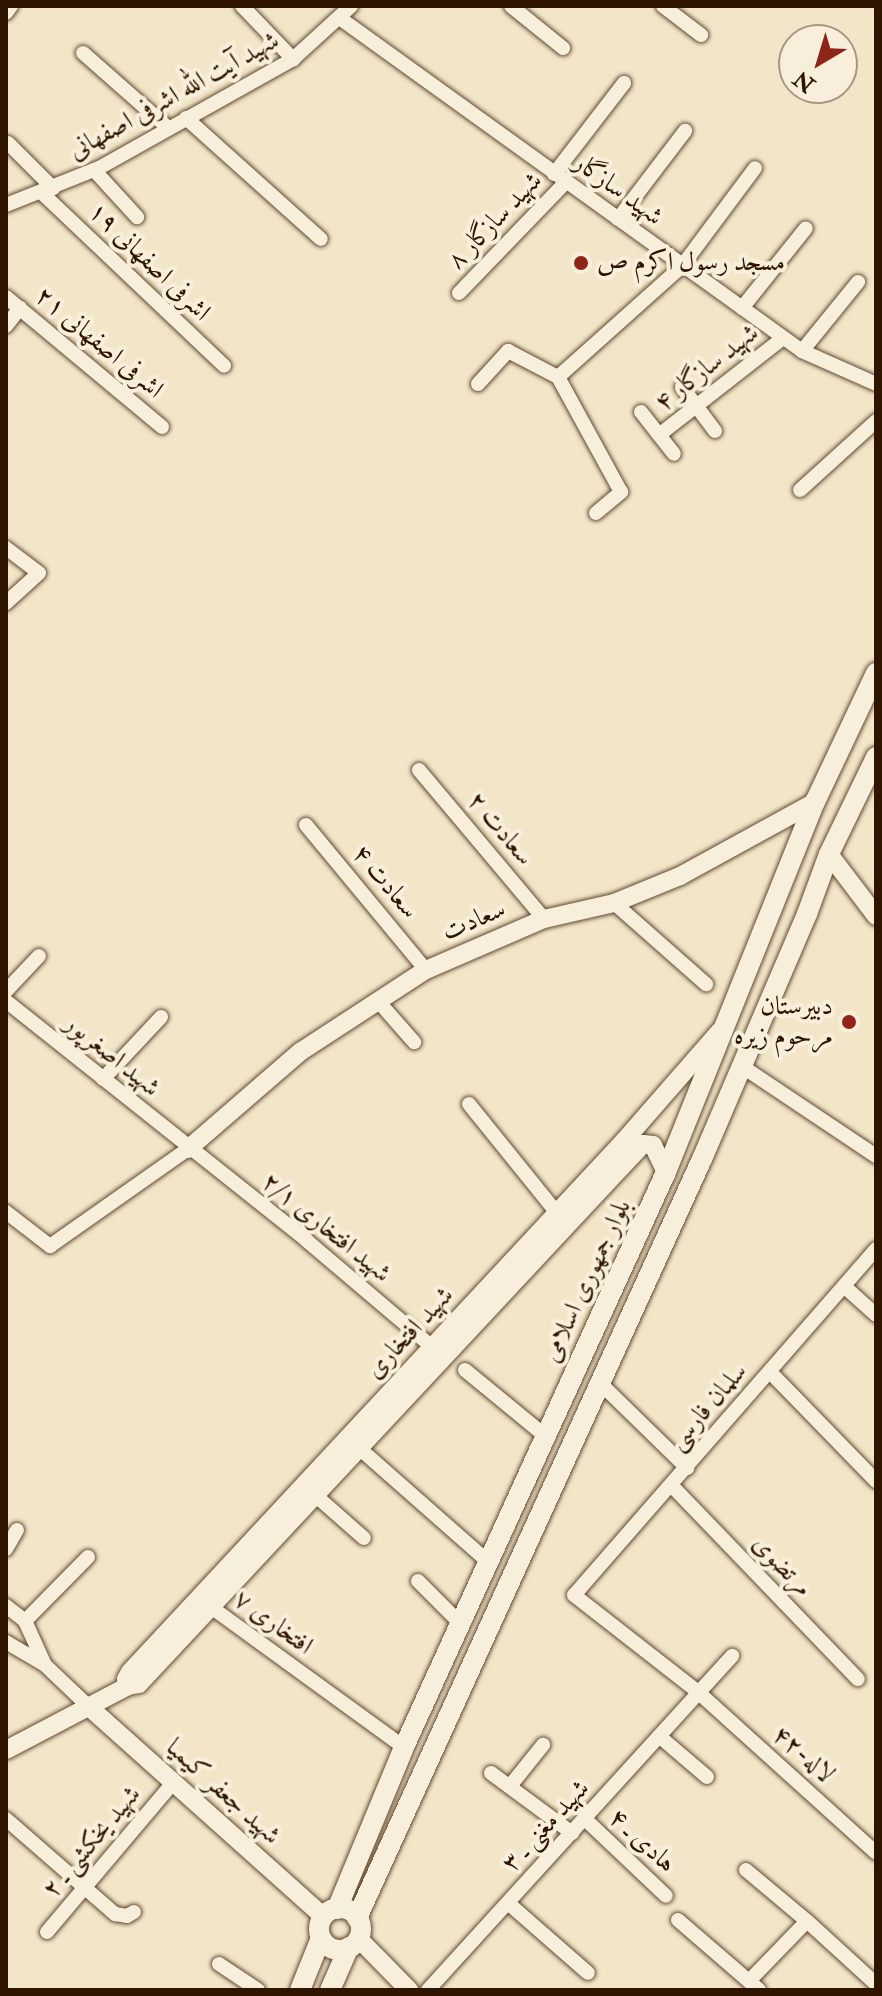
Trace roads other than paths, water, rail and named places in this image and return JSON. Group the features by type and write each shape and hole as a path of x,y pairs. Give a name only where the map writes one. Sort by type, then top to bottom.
{"main road":[{"name":"بلوار جمهوری اسلامی","path":"330,1912 666,1172 778,902 815,802 876,673"},
{"name":"بلوار جمهوری اسلامی","path":"330,1990 702,1159 807,914 829,854 876,757"},
{"path":"778,902 780,912 788,919 799,919 807,914"},
{"path":"754,958 763,951 775,953 782,962 781,973"},
{"path":"303,1984 321,1938 319,1927 330,1912 348,1910 355,1934 333,1949 321,1938"},
{"path":"303,1984 315,1972 325,1974 330,1990"}],"street":[{"path":"6,13 11,6"},
{"path":"242,6 293,59"},
{"name":"شهید آیت الله اشرفی اصفهانی","path":"6,205 94,170 293,59 341,19 351,6"},
{"path":"511,6 563,48"},
{"path":"663,6 701,35"},
{"name":"شهید سازگار","path":"341,19 802,351 874,382"},
{"path":"83,53 168,128"},
{"name":"شهید سازگار ۸","path":"459,293 560,178 624,83"},
{"path":"186,118 321,239"},
{"path":"618,219 685,131"},
{"name":"اشرفی اصفهانی ۱۹","path":"8,143 47,190 224,366"},
{"path":"558,377 682,266 755,168"},
{"path":"94,170 137,217"},
{"path":"742,308 806,228"},
{"path":"802,351 858,282"},
{"name":"اشرفی اصفهانی ۲۱","path":"6,297 162,427"},
{"path":"6,326 20,308"},
{"name":"شهید سازگار ۴","path":"659,435 783,338"},
{"path":"478,384 508,351 558,377 621,492 596,513"},
{"path":"682,387 715,431"},
{"path":"641,412 674,454"},
{"path":"800,490 876,421"},
{"path":"6,548 39,573 6,603"},
{"name":"سعادت ۲","path":"419,770 544,919"},
{"name":"سعادت","path":"188,1149 300,1052 426,970 544,919 614,903 680,876 815,802"},
{"name":"سعادت ۴","path":"306,825 426,970"},
{"path":"829,854 876,916"},
{"path":"614,903 706,984"},
{"path":"6,991 39,956"},
{"name":"شهید اصغرپور","path":"6,1001 188,1149"},
{"path":"378,1001 414,1042"},
{"path":"103,1079 161,1017"},
{"name":"شهید افتخاری","path":"6,1750 88,1706 129,1679 557,1213 627,1149 725,1026"},
{"path":"740,1065 876,1156"},
{"path":"469,1104 557,1213"},
{"path":"129,1679 139,1684 359,1448 627,1149 643,1144 653,1145 666,1172"},
{"path":"6,1212 50,1246 188,1149"},
{"name":"شهید افتخاری ۲/۱","path":"188,1149 306,1240 432,1347"},
{"name":"سلمان فارسی","path":"574,1595 771,1373 876,1249"},
{"path":"845,1287 876,1315"},
{"path":"465,1370 544,1435"},
{"path":"771,1373 876,1481"},
{"path":"600,1383 687,1468"},
{"path":"359,1448 487,1561"},
{"name":"مرتضوی","path":"672,1486 858,1679"},
{"path":"315,1495 364,1538"},
{"path":"6,1549 17,1530"},
{"path":"25,1621 88,1557"},
{"path":"418,1581 460,1623"},
{"name":"لاله-۴۲","path":"574,1595 698,1692 876,1853"},
{"path":"6,1606 25,1621 45,1665"},
{"name":"افتخاری ۷","path":"211,1607 404,1747"},
{"path":"6,1642 45,1665 88,1706"},
{"name":"شهید مغنی ـ ۳","path":"428,1990 586,1820 732,1656"},
{"name":"شهید جعفر کیمیا","path":"88,1706 173,1783 330,1912"},
{"path":"659,1736 707,1777"},
{"path":"510,1786 543,1745"},
{"path":"491,1773 572,1833"},
{"name":"شهید یخکشی ـ ۲","path":"47,1932 173,1783"},
{"path":"6,1819 115,1914 127,1916 134,1912"},
{"name":"هادی ـ ۴","path":"586,1820 666,1896"},
{"path":"746,1870 876,1984"},
{"path":"508,1903 588,1973"},
{"path":"678,1920 754,1986 807,1921"},
{"path":"355,1934 409,1990"},
{"path":"219,1964 258,1990"}],"place":[{"name":"مسجد رسول اکرم ص","path":"581,263"},
{"name":"دبیرستان مرحوم زیره","path":"849,1022"}]}
